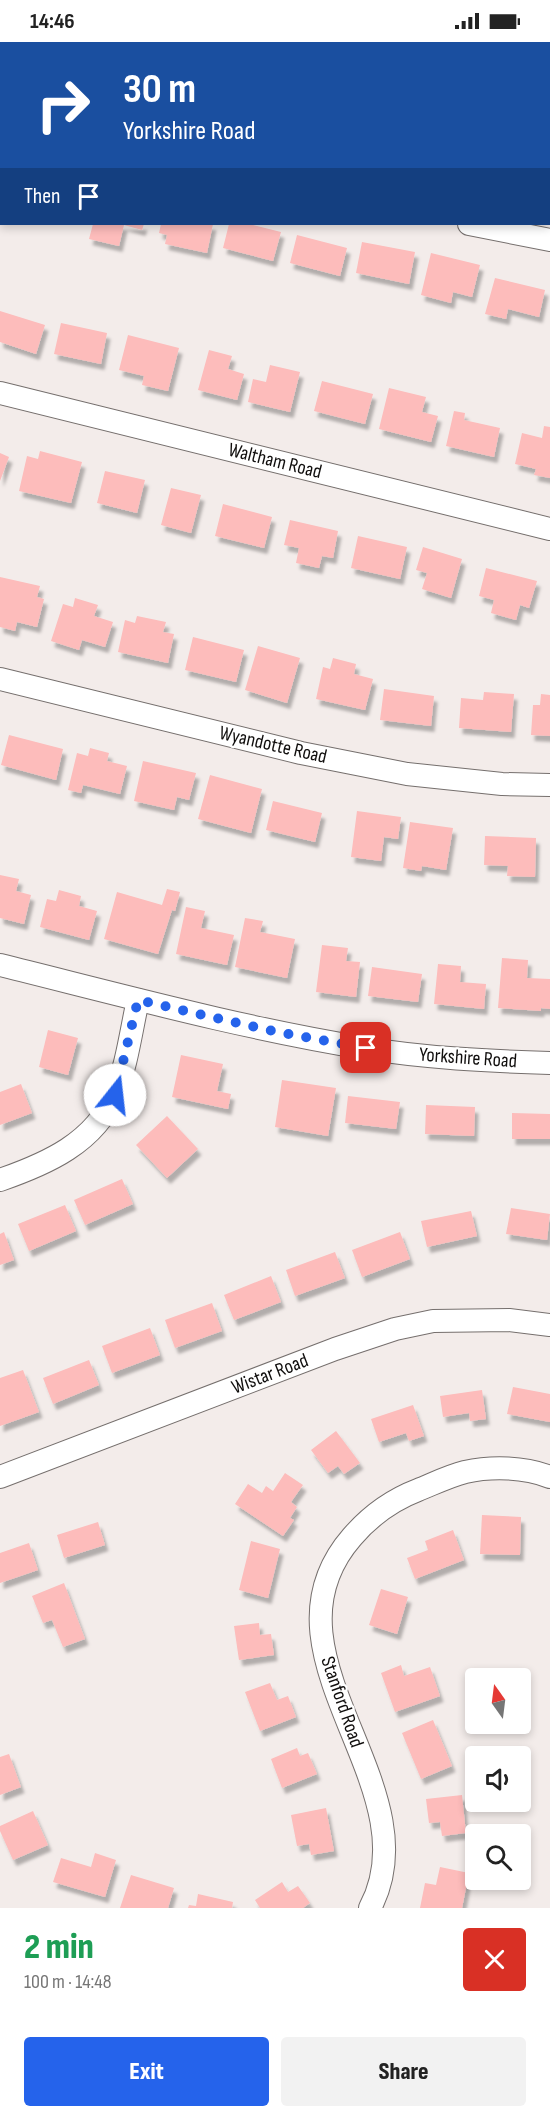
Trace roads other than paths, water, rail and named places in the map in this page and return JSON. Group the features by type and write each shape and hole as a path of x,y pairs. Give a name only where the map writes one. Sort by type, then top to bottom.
{"street":[{"path":"473,225 550,240"},
{"name":"Waltham Road","path":"0,393 550,529"},
{"name":"Wyandotte Road","path":"0,679 301,753 407,774 502,784 550,785"},
{"name":"Yorkshire Road","path":"0,965 277,1032 366,1048 426,1056 550,1063"},
{"path":"0,1180 50,1160 80,1142 95,1128 115,1095 138,1000"},
{"name":"Wistar Road","path":"0,1477 335,1349 395,1329 433,1321 509,1320 550,1324"},
{"name":"Stanford Road","path":"370,1908 383,1865 385,1844 383,1826 374,1792 325,1661 321,1628 322,1603 328,1576 342,1548 360,1528 382,1508 411,1493 464,1473 491,1469 526,1470 550,1477"}]}
